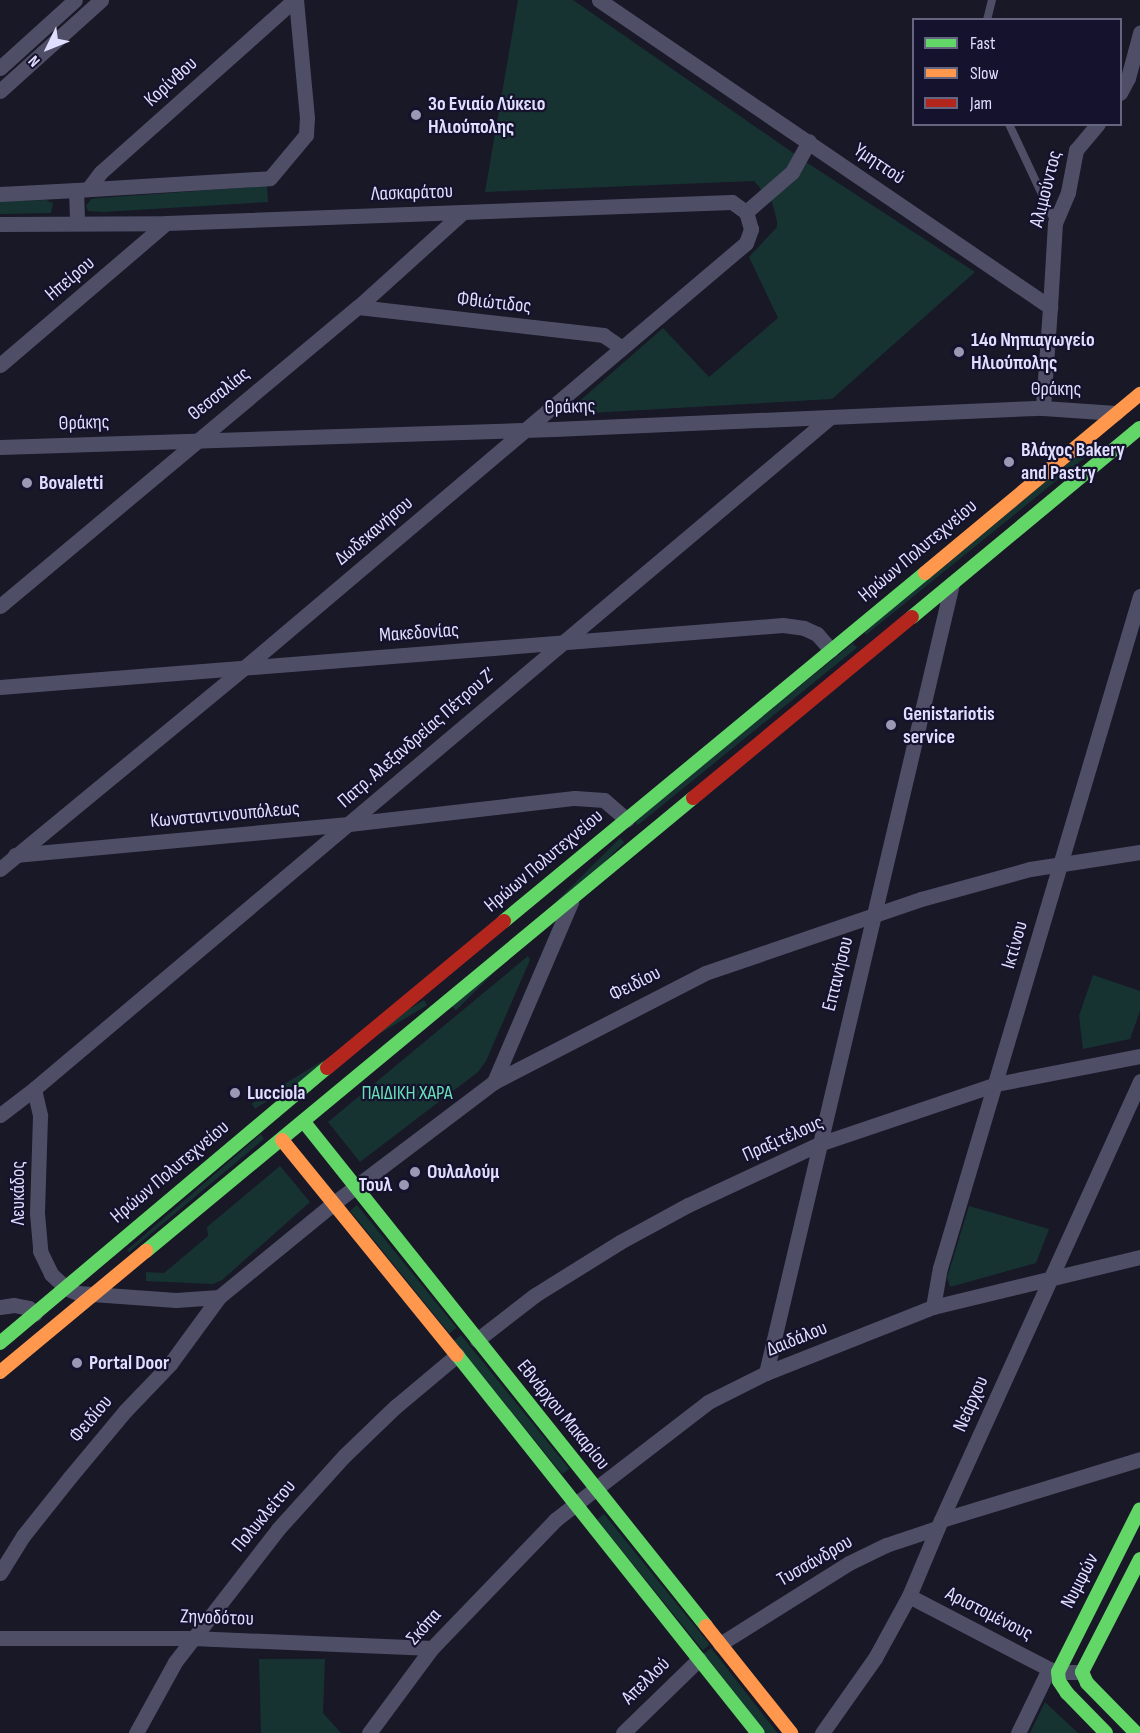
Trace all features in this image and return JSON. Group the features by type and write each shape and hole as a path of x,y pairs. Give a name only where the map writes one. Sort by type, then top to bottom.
{"main road":[{"name":"Ηρώων Πολυτεχνείου","path":"0,1343 256,1126 1140,394"},
{"name":"Θράκης","path":"1116,413 1140,407"},
{"path":"0,1372 571,902 1140,428"},
{"name":"Εθνάρχου Μακαρίου","path":"304,1122 791,1733"},
{"path":"282,1140 457,1354 573,1504 758,1733"},
{"name":"Νυμφών","path":"1054,1671 1140,1509"},
{"path":"1136,1733 1087,1683 1082,1672 1140,1559"},
{"path":"1054,1671 1066,1693 1106,1733"}],"street":[{"path":"0,68 75,0"},
{"path":"0,91 101,0"},
{"name":"Υμηττού","path":"599,0 1050,307"},
{"path":"0,194 270,178 306,135 296,2"},
{"name":"Κορίνθου","path":"82,190 296,2"},
{"path":"1122,89 1128,78 1140,33"},
{"name":"Αλιμούντος","path":"1050,307 1055,223 1068,192 1076,150 1096,126"},
{"path":"746,212 792,172 809,141"},
{"path":"76,223 82,190"},
{"name":"Λασκαράτου","path":"0,224 166,223 732,202 746,212"},
{"name":"Δωδεκανήσου","path":"0,868 245,667 746,243 751,229 746,212"},
{"name":"Θεσσαλίας","path":"0,606 358,307 462,213"},
{"name":"Ηπείρου","path":"0,365 166,223"},
{"name":"Φθιώτιδος","path":"358,307 603,335 622,348"},
{"path":"1043,408 1050,307"},
{"name":"Θράκης","path":"0,447 828,419 1043,408 1116,413"},
{"name":"Πατρ. Αλεξανδρείας Πέτρου Ζ’","path":"0,1115 34,1089 828,419"},
{"name":"Επτανήσου","path":"766,1373 952,584"},
{"name":"Ικτίνου","path":"933,1307 940,1268 1140,596"},
{"name":"Μακεδονίας","path":"0,687 560,644 783,624 804,628 817,634 831,650"},
{"name":"Κωνσταντινουπόλεως","path":"0,857 349,824 575,798 604,800 627,819"},
{"name":"Φειδίου","path":"0,1573 23,1536 125,1411 170,1364 219,1297 334,1203 494,1082 705,973 932,896 1061,864 1140,852"},
{"path":"494,1082 571,902"},
{"name":"Πραξιτέλους","path":"477,1340 535,1295 620,1242 688,1204 819,1144 996,1084 1140,1056"},
{"name":"Νεάρχου","path":"822,1733 884,1645 909,1596 939,1524 1140,1081"},
{"name":"Λευκάδος","path":"34,1089 40,1116 37,1213 40,1251 51,1274 66,1288"},
{"path":"0,1097 20,1099"},
{"name":"Δαιδάλου","path":"520,1557 573,1504 595,1486 708,1402 766,1373 933,1307 1140,1257"},
{"path":"66,1288 78,1293 176,1300 219,1297"},
{"path":"0,1307 14,1305 29,1308 35,1314"},
{"name":"Πολυκλείτου","path":"136,1733 175,1662 278,1529 344,1456 457,1354"},
{"name":"Τυσσάνδρου","path":"720,1644 849,1563 886,1545 939,1524 1140,1459"},
{"name":"Σκόπα","path":"369,1733 432,1648 520,1557"},
{"name":"Αριστομένους","path":"909,1596 1054,1671"},
{"name":"Ζηνοδότου","path":"0,1638 192,1638 432,1648"},
{"name":"Απελλού","path":"623,1733 699,1659"},
{"path":"1054,1671 1082,1672"},
{"name":"Νυμφών","path":"1018,1733 1054,1671"}],"lane":[{"path":"988,18 992,0"},
{"path":"1010,126 1055,223"}],"green space":[{"path":"518,0 573,0 809,164 975,272 832,399 573,414 574,406 663,328 709,377 778,318 749,257 777,227 777,221 772,202 754,181 485,192"},
{"path":"267,186 268,202 103,212 88,211 86,206 91,199 98,198"},
{"path":"46,200 53,203 51,213 0,214 0,201"},
{"path":"1097,440 1101,445 866,635 862,630"},
{"path":"853,643 857,648 638,825 634,820"},
{"path":"620,838 624,842 456,1011 452,1006"},
{"name":"ΠΑΙΔΙΚΗ ΧΑΡΑ","path":"528,956 530,960 486,1061 478,1072 360,1162 328,1122"},
{"path":"1093,975 1140,991 1140,1011 1130,1039 1083,1049 1079,1016"},
{"path":"424,1000 427,1005 255,1109 252,1104"},
{"path":"261,1134 264,1139 129,1252 127,1250"},
{"path":"280,1166 310,1202 222,1280 213,1284 146,1281 146,1272 164,1273 208,1236 207,1227"},
{"path":"357,1205 456,1328 449,1333 350,1211"},
{"path":"969,1206 1049,1229 1036,1263 950,1287 947,1278"},
{"path":"461,1335 569,1469 562,1474 454,1341"},
{"path":"604,1514 710,1645 703,1650 597,1520"},
{"path":"711,1648 777,1733 766,1733 704,1654"},
{"path":"259,1659 325,1659 323,1713 341,1733 261,1733"},
{"path":"1045,1702 1078,1733 1030,1733"}],"traffic: fast":[{"path":"912,617 1140,428"},
{"path":"504,921 925,573"},
{"path":"146,1251 693,798"},
{"path":"0,1343 327,1068"},
{"path":"304,1122 706,1626"},
{"path":"457,1355 758,1733"},
{"path":"1106,1733 1067,1693 1059,1681 1058,1672 1140,1509"},
{"path":"1136,1733 1087,1683 1082,1672 1140,1559"}],"traffic: slow":[{"path":"925,573 1140,394"},
{"path":"282,1140 457,1355"},
{"path":"0,1372 146,1251"},
{"path":"706,1626 791,1733"}],"traffic: jam":[{"path":"693,798 912,617"},
{"path":"327,1068 504,921"}],"place":[{"name":"3ο Ενιαίο Λύκειο Ηλιούπολης","path":"416,115"},
{"name":"14ο Νηπιαγωγείο Ηλιούπολης","path":"959,352"},
{"name":"Βλάχος Bakery and Pastry","path":"1009,462"},
{"name":"Bovaletti","path":"27,483"},
{"name":"Genistariotis service","path":"891,725"},
{"name":"Lucciola","path":"235,1093"},
{"name":"Ουλαλούμ","path":"415,1172"},
{"name":"Τουλ","path":"404,1185"},
{"name":"Portal Door","path":"77,1363"}]}
